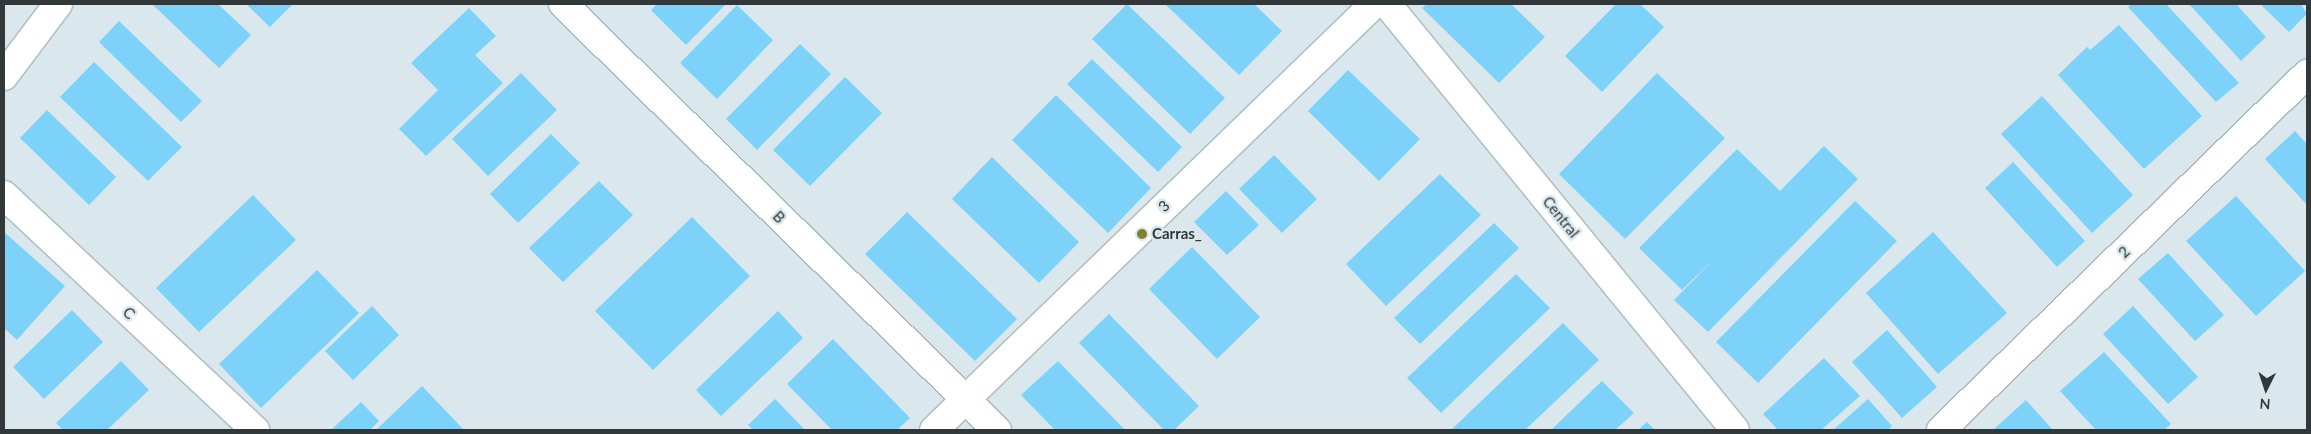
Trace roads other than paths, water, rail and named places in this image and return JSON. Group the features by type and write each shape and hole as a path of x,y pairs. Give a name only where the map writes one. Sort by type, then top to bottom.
{"street":[{"path":"4,76 58,4"},
{"name":"B","path":"562,4 996,430"},
{"name":"3","path":"934,430 964,398 1374,4"},
{"name":"Central","path":"1386,4 1735,430"},
{"name":"2","path":"1942,430 2307,74"},
{"name":"C","path":"4,195 255,430"}],"place":[{"name":"Carras_","path":"1142,234"}]}
